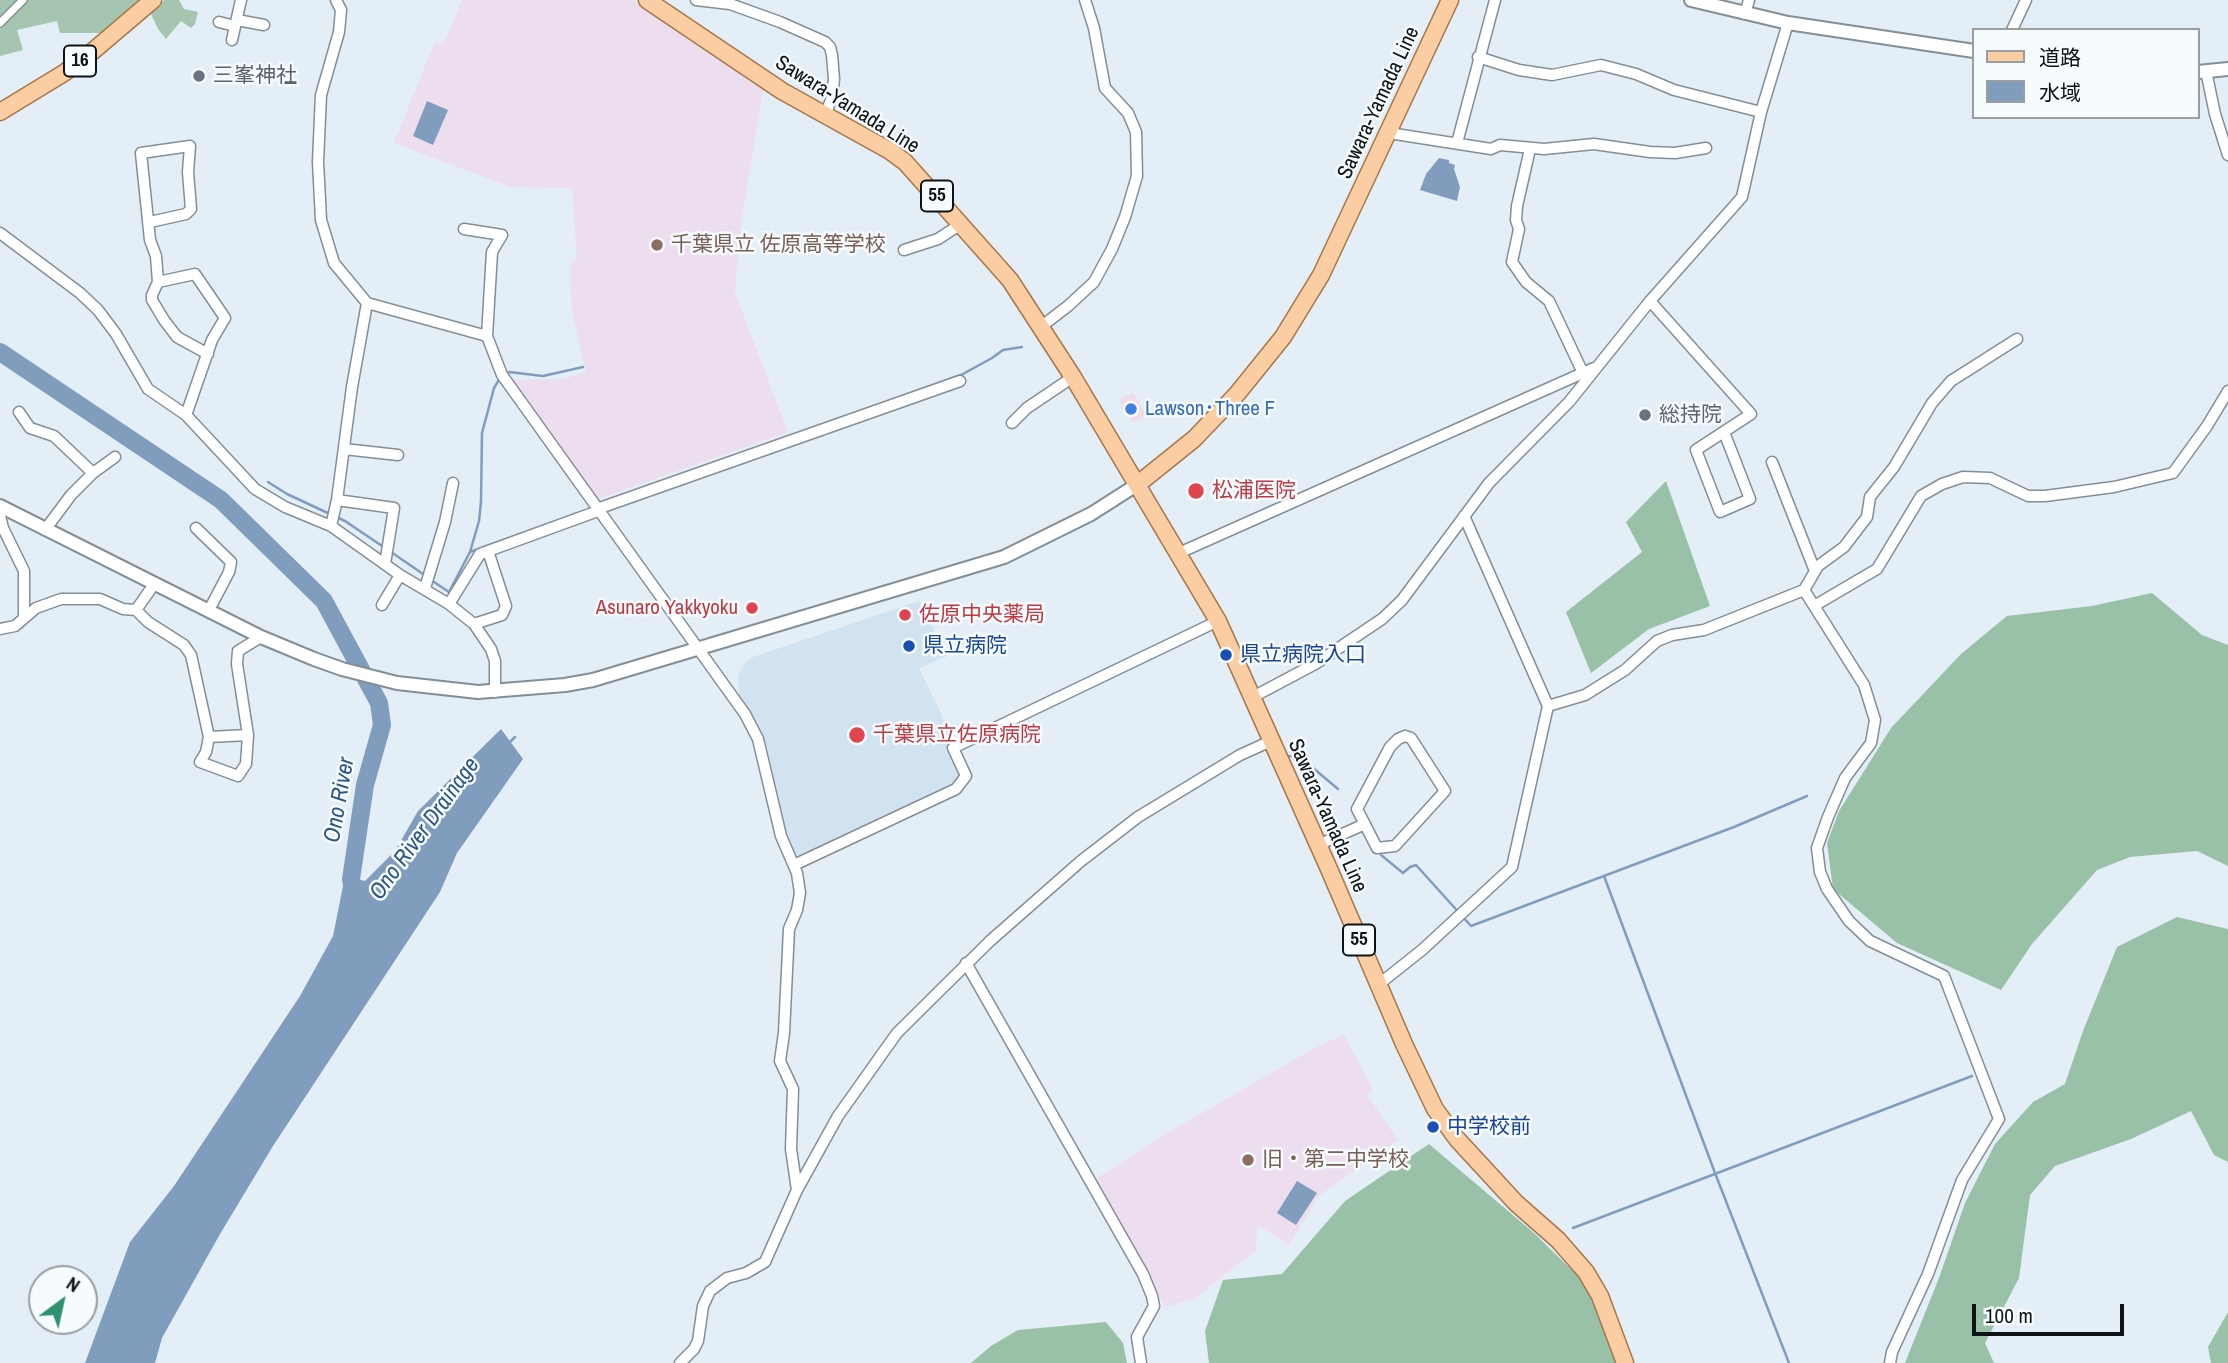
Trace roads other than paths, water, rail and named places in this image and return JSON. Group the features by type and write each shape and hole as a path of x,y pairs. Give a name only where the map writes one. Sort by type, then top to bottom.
{"main road":[{"name":"16","path":"0,113 64,73 153,0"},
{"name":"Sawara-Yamada Line","path":"1138,484 1194,439 1237,394 1283,337 1321,275 1450,0"},
{"name":"Sawara-Yamada Line","path":"651,1 782,91 905,162 1003,271 1042,326 1218,621 1435,1109 1516,1203 1572,1254 1586,1272 1600,1296 1625,1363"}],"street":[{"path":"0,23 23,0"},
{"path":"228,0 241,1 232,40"},
{"path":"336,0 341,10 339,32 321,95 319,117 321,220 334,263 367,303 487,336"},
{"path":"696,0 731,2 809,34 830,47 834,86 825,116"},
{"path":"1042,326 1094,282 1125,217 1137,176 1136,132 1128,113 1105,88 1094,28 1085,0"},
{"path":"1457,143 1495,0"},
{"path":"1691,0 1788,23 1972,51"},
{"path":"1745,14 1749,0"},
{"path":"2013,28 2026,0"},
{"path":"219,22 264,25"},
{"path":"1251,698 1315,664 1382,619 1402,600 1489,483 1570,402 1650,301 1742,197 1760,112 1788,23"},
{"path":"1478,57 1552,75 1601,65 1636,74 1674,90 1760,112"},
{"path":"2228,69 2202,71 2228,156"},
{"path":"1389,133 1491,149 1500,145 1530,149 1594,144 1675,153 1706,148"},
{"path":"150,222 186,214 191,209 187,172 190,146 141,153 150,240 156,256 158,282 153,289 152,300 177,337 208,354"},
{"path":"1530,149 1517,206 1516,219 1519,229 1512,262 1526,282 1549,301 1583,373"},
{"path":"905,250 938,239 961,224"},
{"path":"464,229 502,235 492,253 487,336 503,377 745,713 758,739 781,836 794,865 800,893 789,929 780,1061 793,1089 791,1149 797,1190"},
{"path":"0,233 80,293 98,310 116,334 148,389 186,415 255,489 285,507 333,518 385,564 449,604 474,624 491,649 495,662 495,692"},
{"path":"158,282 195,274 225,318 212,340 186,415"},
{"path":"1650,301 1751,414 1696,450 1720,512 1750,499 1724,432"},
{"path":"333,518 367,303"},
{"path":"1548,706 1584,695 1625,670 1657,641 1672,635 1704,630 1804,590 1818,566 1844,547 1867,517 1870,497 1894,467 1932,403 1951,381 2017,339"},
{"path":"1179,553 1597,367"},
{"path":"1012,423 1027,408 1073,377"},
{"path":"449,604 480,554 597,509 960,381"},
{"path":"1814,606 1877,569 1921,496 1942,484 1963,477 1990,478 2028,496 2045,496 2114,486 2173,473 2228,391"},
{"path":"19,412 30,428 54,436 93,474"},
{"path":"344,449 398,455"},
{"path":"45,530 66,502 93,474 115,457"},
{"path":"1772,463 1815,570"},
{"path":"425,588 445,522 453,483"},
{"path":"24,616 24,571 3,528 0,506 261,637 342,669 439,689 495,692 565,685 593,680 698,650 1004,556 1091,514 1138,484"},
{"path":"337,500 394,508 385,564"},
{"path":"1378,985 1422,950 1512,867 1548,706 1464,516"},
{"path":"196,528 231,562 229,572 209,610"},
{"path":"474,624 502,615 506,606 488,551"},
{"path":"382,605 400,575"},
{"path":"136,610 155,583"},
{"path":"1804,590 1864,685 1875,720 1871,743 1845,778 1828,817 1817,848 1820,872 1827,889 1849,921 1870,941 1944,976 1999,1119 1962,1180 1928,1274 1892,1352 1891,1363"},
{"path":"0,629 15,626 36,608 61,599 100,599 123,609 136,610 148,622 184,645 191,655 209,737 206,752 200,762 238,776 246,764 248,735 237,664 238,651 261,637"},
{"path":"794,865 956,789 966,776 953,748 1218,621"},
{"path":"209,737 248,735"},
{"path":"1405,736 1411,738 1445,791 1395,846 1377,848 1365,824 1357,809 1368,786 1390,747 1398,739 1405,736"},
{"path":"680,1363 698,1341 703,1306 710,1291 727,1278 746,1273 765,1262 797,1190 838,1116 897,1033 966,963 1081,861 1138,817 1240,755 1271,741"},
{"path":"1318,845 1365,824"},
{"path":"966,963 1143,1274 1154,1306 1137,1337 1141,1363"}],"water":[{"path":"427,101 448,110 433,145 413,136"},
{"path":"1439,158 1449,160 1449,163 1455,165 1460,187 1457,201 1420,190 1426,174"},
{"path":"501,729 523,759 457,853 440,892 273,1146 162,1338 155,1363 85,1363 95,1335 98,1335 98,1328 130,1242 174,1186 300,996 333,936 345,876 365,881 395,851 418,811"},
{"path":"1297,1181 1317,1193 1296,1225 1277,1213"}],"waterway":[{"path":"881,404 961,375 1003,350 1022,347"},
{"name":"Ono River","path":"0,352 221,500 324,601 379,703 382,725 365,785 351,879 355,899"},
{"path":"506,374 509,372 543,376 583,367"},
{"path":"470,552 479,521 481,502 482,433 494,388 500,378"},
{"path":"268,482 287,494 345,521 385,548"},
{"path":"431,580 449,592 470,552 578,513"},
{"path":"391,552 426,576"},
{"name":"Ono River Drainage","path":"508,744 515,737"},
{"path":"1288,756 1300,757 1338,789"},
{"path":"1381,855 1403,873 1416,865 1471,926 1734,827 1807,796"},
{"path":"1604,876 1789,1363"},
{"path":"1573,1228 1972,1076"}],"place":[{"name":"三峯神社","path":"199,76"},
{"name":"千葉県立 佐原高等学校","path":"657,245"},
{"name":"Lawson･Three F","path":"1131,409"},
{"name":"総持院","path":"1645,415"},
{"name":"松浦医院","path":"1196,491"},
{"name":"Asunaro Yakkyoku","path":"752,608"},
{"name":"佐原中央薬局","path":"905,615"},
{"name":"県立病院","path":"909,646"},
{"name":"県立病院入口","path":"1226,655"},
{"name":"千葉県立佐原病院","path":"857,735"},
{"name":"中学校前","path":"1433,1127"},
{"name":"旧・第二中学校","path":"1248,1160"}]}
